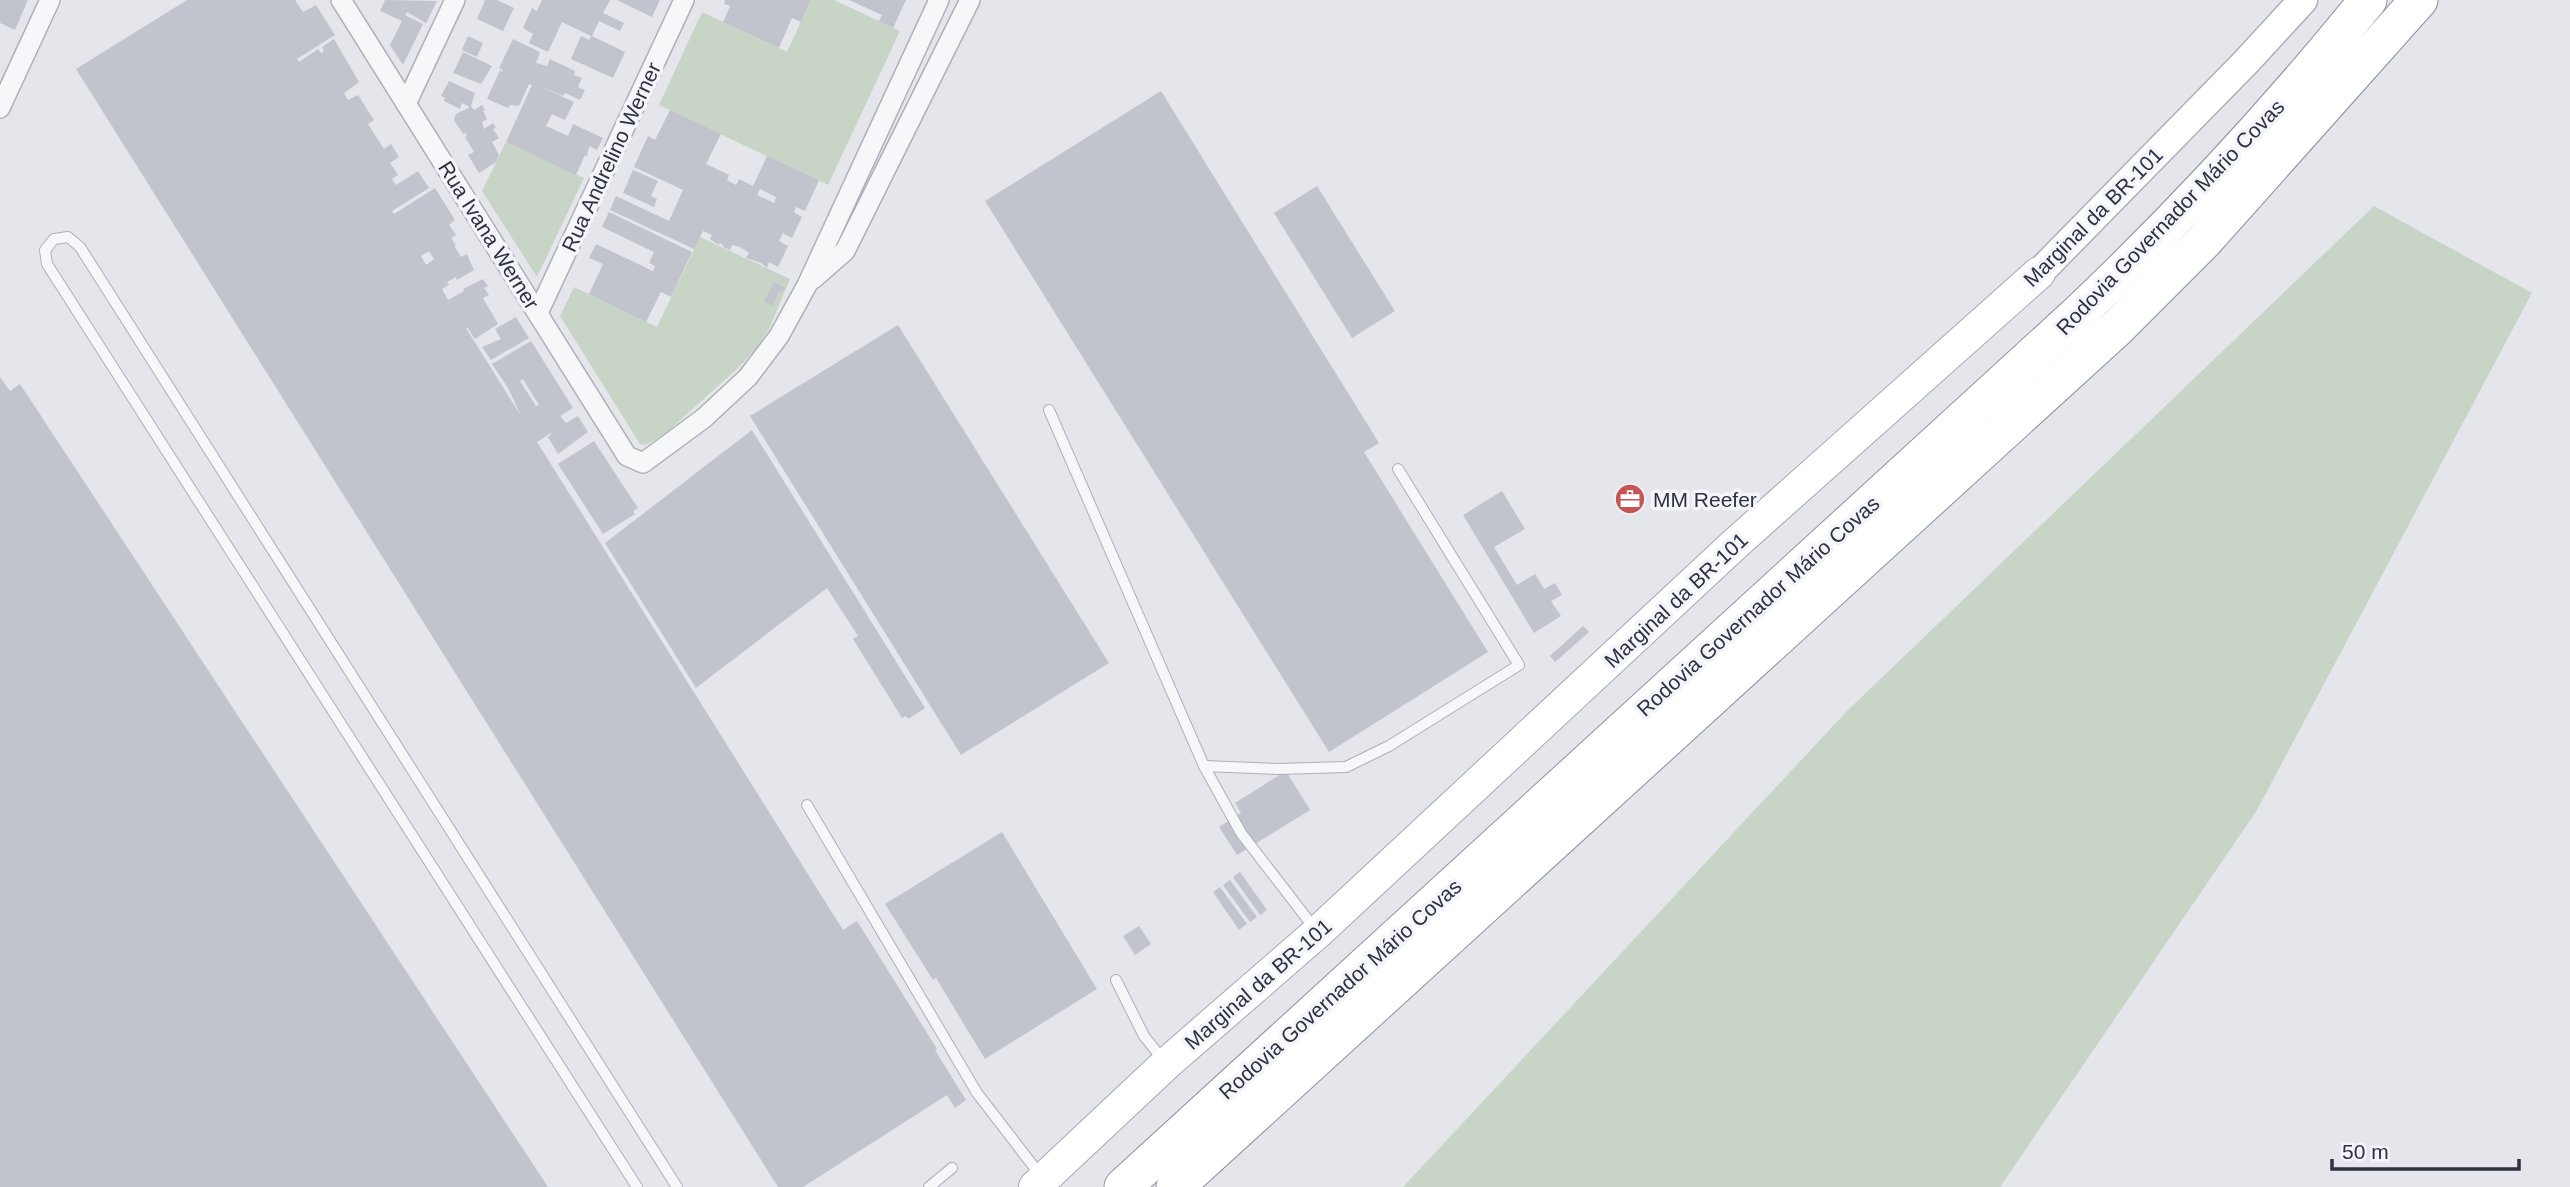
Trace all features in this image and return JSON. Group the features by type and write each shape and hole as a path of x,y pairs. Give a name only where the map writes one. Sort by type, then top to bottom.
{"highway":[{"name":"Rodovia Governador Mário Covas","path":"1123,1187 2080,313 2133,262 2306,76 2368,0"},
{"name":"Rodovia Governador Mário Covas","path":"1175,1187 2117,328 2204,241 2419,0"}],"main road":[{"name":"Marginal da BR-101","path":"1039,1183 1166,1064 1318,932 1735,544 2039,273 2246,62 2303,0"}],"street":[{"path":"0,108 50,0"},
{"name":"Rua Ivana Werner","path":"341,0 627,456 643,463 704,418 748,377 779,337 807,285"},
{"path":"406,103 455,0"},
{"name":"Rua Andrelino Werner","path":"538,313 684,0"},
{"path":"807,285 939,0"},
{"path":"807,285 845,251 970,0"}],"lane":[{"path":"637,1187 47,264 46,250 54,239 68,237 80,247 677,1187"},
{"path":"1049,410 1204,765 1241,833 1318,932"},
{"path":"1204,765 1278,769 1346,767 1389,746 1519,665 1398,469"},
{"path":"807,805 977,1093 1039,1183"},
{"path":"1116,980 1144,1036 1166,1064"},
{"path":"929,1187 952,1168"}],"green space":[{"path":"811,0 834,0 900,31 828,185 659,105 702,12 787,52"},
{"path":"506,142 584,178 537,277 482,191"},
{"path":"2374,206 2532,293 2257,810 2000,1187 1403,1187 1847,711"},
{"path":"700,237 790,279 770,327 758,346 739,367 666,433 646,445 640,444 560,316 574,287 657,327"}],"building":[{"path":"0,0 28,0 15,30 0,23"},
{"path":"187,0 295,0 303,12 316,5 335,35 297,59 299,62 318,49 321,53 324,51 322,47 334,39 359,82 344,93 348,100 358,95 374,120 368,124 384,149 391,144 399,157 390,163 398,175 392,179 396,185 418,171 429,188 392,211 394,214 435,188 455,220 449,225 456,235 451,238 456,245 454,246 461,257 467,254 474,270 457,280 456,277 447,282 449,285 442,289 448,300 483,279 488,286 484,288 489,295 483,298 498,324 475,339 466,328 521,416 508,388 492,364 531,341 573,408 560,416 566,423 578,416 588,432 558,454 548,437 554,431 537,442 843,930 857,921 966,1100 955,1108 947,1095 803,1187 778,1187 76,69","holes":["429,251 434,259 426,265 421,256","523,379 539,405 536,406 520,381"]},
{"path":"385,0 437,1 426,23 407,12 405,15 423,24 403,65 390,45 402,21 380,11"},
{"path":"485,0 497,0 514,8 503,31 477,19"},
{"path":"542,0 610,0 603,13 624,23 620,31 599,21 592,36 625,52 613,78 571,59 581,36 589,40 591,36 562,22 548,52 529,43 533,34 523,28 532,8 537,11"},
{"path":"617,0 660,0 652,17"},
{"path":"725,0 811,0 801,22 792,18 779,48 723,22 730,6 724,4"},
{"path":"849,0 906,0 893,28 879,21 882,15"},
{"path":"468,36 483,43 477,57 462,50"},
{"path":"513,39 540,52 536,63 547,66 550,59 575,71 574,75 582,78 578,87 585,90 580,100 541,87 574,102 565,120 552,114 546,126 568,136 573,124 603,138 597,150 590,146 588,156 585,155 576,175 506,142 532,85 529,84 519,106 510,105 508,108 487,99 500,70 503,70 499,68"},
{"path":"463,52 492,66 481,84 453,73"},
{"path":"449,81 475,93 471,106 474,110 482,105 485,110 483,111 487,119 482,122 484,129 493,123 496,128 493,129 499,138 492,142 499,155 496,162 479,173 468,155 474,152 465,137 467,136 454,120 456,114 470,107 462,103 460,109 444,101 445,98 441,96"},
{"path":"1161,91 1379,443 1364,452 1488,652 1329,752 985,201"},
{"path":"670,110 721,134 706,164 729,175 727,180 736,185 739,179 753,186 767,156 819,180 805,211 796,207 794,212 802,217 792,238 783,233 779,241 788,246 778,267 769,262 767,268 746,258 749,253 740,247 732,245 730,250 723,247 710,239 712,235 703,231 694,249 610,210 616,196 669,221 683,190 634,167 648,136 655,140","holes":["760,189 776,197 774,203 757,195"]},
{"path":"633,170 658,181 651,196 657,199 654,207 623,193"},
{"path":"1317,186 1395,311 1352,338 1274,213"},
{"path":"609,212 692,252 671,297 661,292 646,322 589,294 603,264 589,258 596,244 653,271 655,266 649,263 654,252 602,227"},
{"path":"774,282 785,288 782,292 779,291 772,306 764,301"},
{"path":"516,317 529,338 491,360 482,347 501,339 495,329"},
{"path":"898,325 1109,663 961,755 750,416"},
{"path":"0,377 10,391 20,384 548,1187 0,1187"},
{"path":"752,430 925,708 908,719 906,716 902,718 853,639 858,636 827,588 696,688 605,543"},
{"path":"594,441 638,508 633,511 635,514 603,534 558,464"},
{"path":"1502,491 1525,529 1494,547 1517,585 1535,574 1544,589 1555,583 1562,595 1551,601 1561,616 1534,633 1463,515"},
{"path":"1583,626 1589,632 1555,662 1550,656"},
{"path":"1286,771 1310,810 1237,855 1219,827 1241,813 1235,803"},
{"path":"1002,832 1097,989 985,1059 936,978 933,980 885,904"},
{"path":"1240,872 1267,910 1260,915 1233,877"},
{"path":"1230,880 1257,917 1250,922 1223,885"},
{"path":"1220,887 1247,924 1239,930 1213,892"},
{"path":"1139,926 1151,944 1135,955 1123,936"}],"place":[{"name":"MM Reefer","path":"1630,499"}]}
